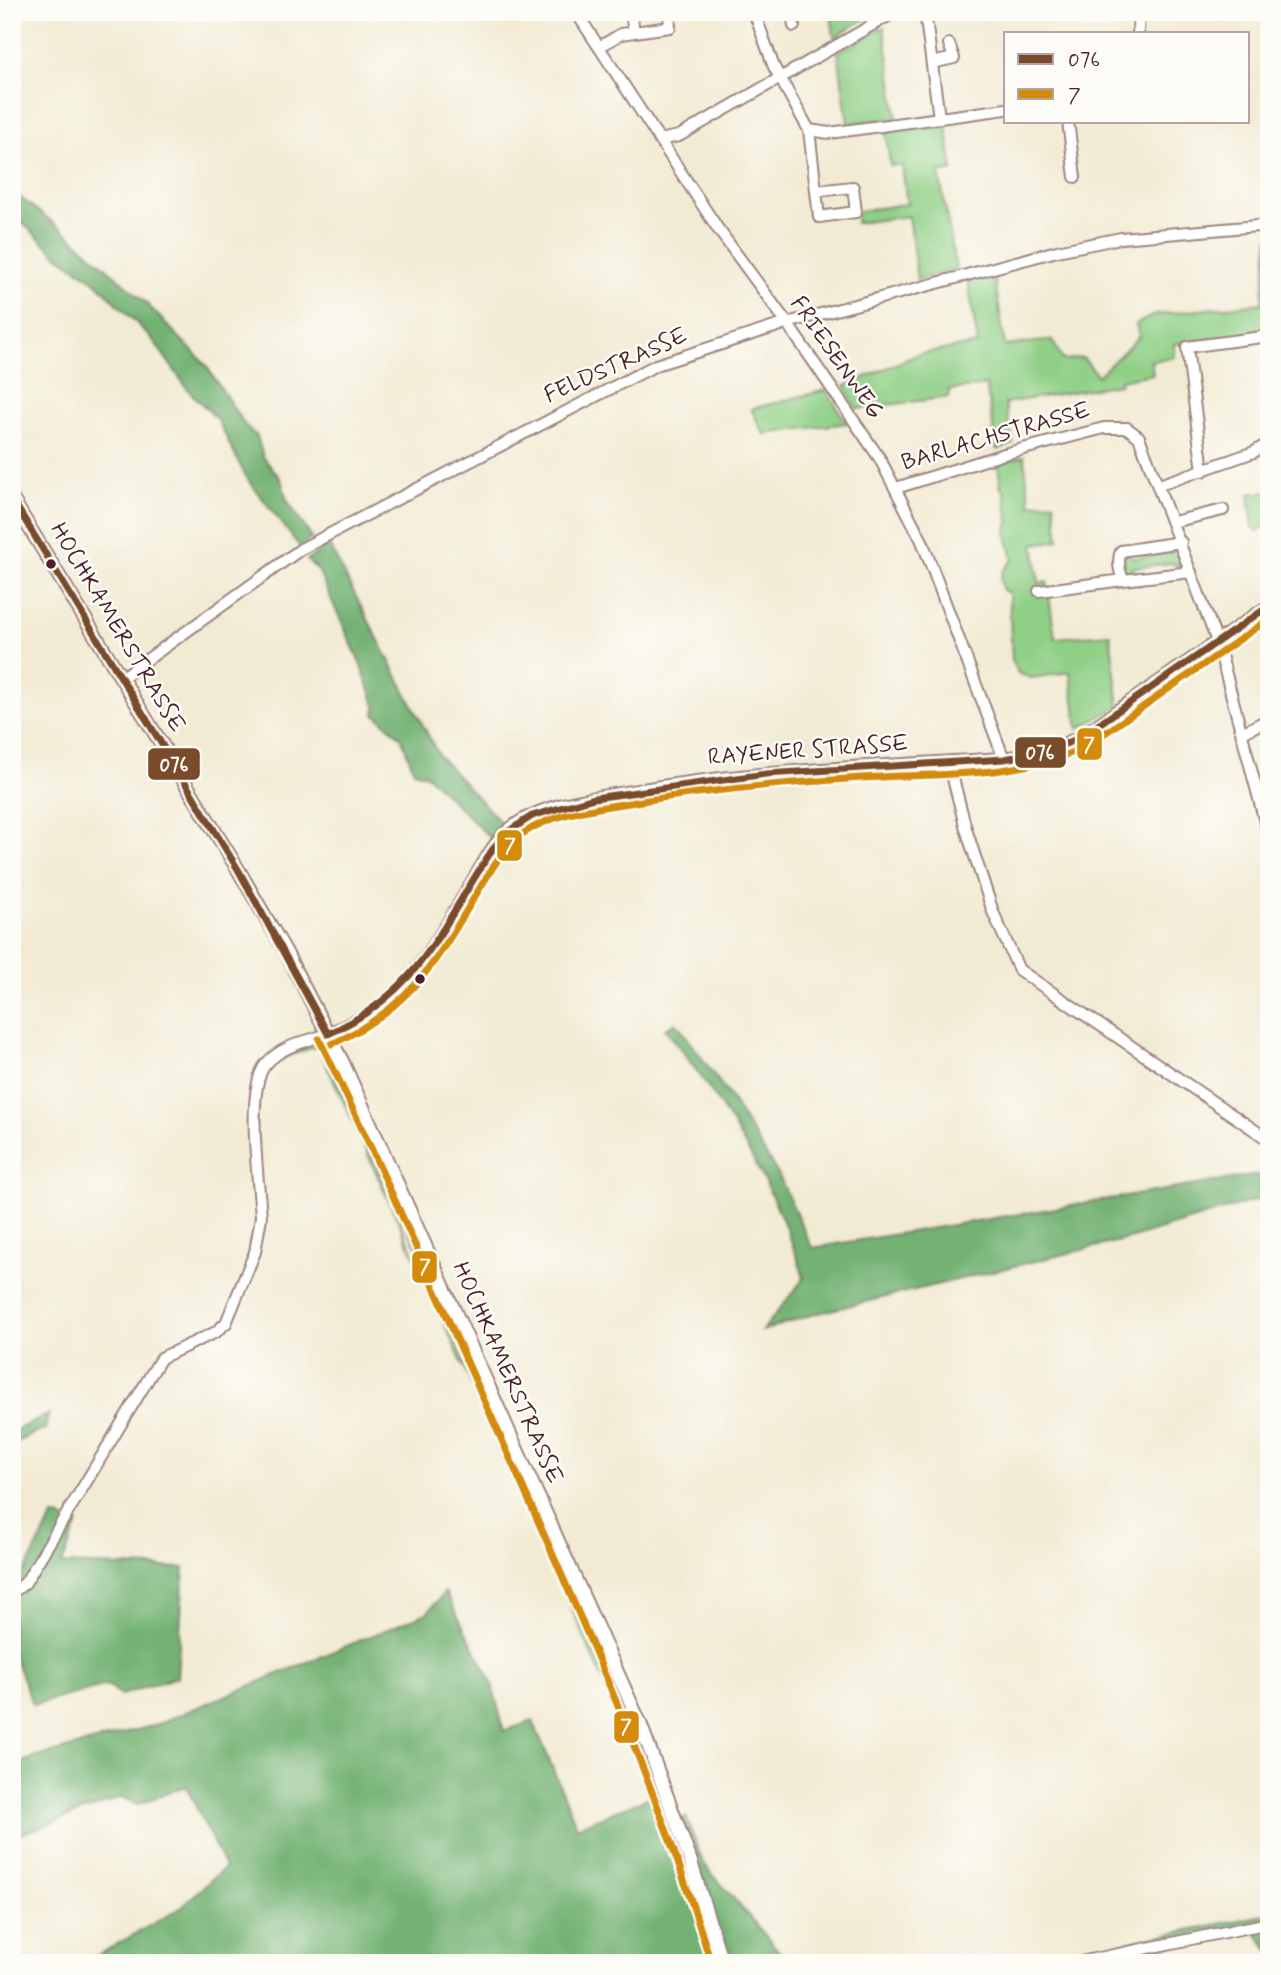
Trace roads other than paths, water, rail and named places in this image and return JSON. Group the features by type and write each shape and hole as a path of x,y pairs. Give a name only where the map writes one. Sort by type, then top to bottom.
{"street":[{"name":"FRIESENWEG","path":"576,12 718,229 849,411 896,488 922,541 951,613 1004,759"},
{"path":"631,12 634,32"},
{"path":"599,47 621,34 670,27 668,12"},
{"path":"754,12 759,34 809,130 816,191"},
{"path":"792,12 794,26"},
{"path":"659,140 679,136 895,12"},
{"path":"925,12 939,118"},
{"path":"1138,32 1139,12"},
{"path":"932,63 954,58 949,44"},
{"path":"809,130 829,133 1004,109"},
{"path":"1068,122 1075,177"},
{"name":"FELDSTRASSE","path":"123,677 301,549 656,365 787,323 1070,248 1121,238 1269,225"},
{"path":"1203,471 1187,347 1269,336"},
{"name":"BARLACHSTRASSE","path":"896,488 1004,453 1104,428 1127,429 1139,437 1218,644 1269,837"},
{"path":"1159,485 1261,450 1269,443"},
{"name":"HOCHKAMERSTRASSE","path":"12,499 123,677 285,951 370,1120 632,1705 686,1846 722,1963"},
{"path":"1173,522 1223,510"},
{"path":"1123,580 1118,558 1121,551 1181,542"},
{"path":"1039,591 1191,572"},
{"name":"RAYENER STRASSE","path":"328,1034 379,1010 407,983 447,926 498,842 515,825 531,817 588,800 693,781 1004,759 1049,751 1079,738 1218,644 1269,606"},
{"path":"1242,733 1269,719"},
{"path":"949,762 966,829 993,912 1019,970 1269,1140"},
{"path":"12,1593 25,1583 161,1358 216,1332 226,1323 259,1235 261,1217 254,1098 258,1076 274,1056 328,1034"},
{"path":"1075,1963 1269,1923"}]}
